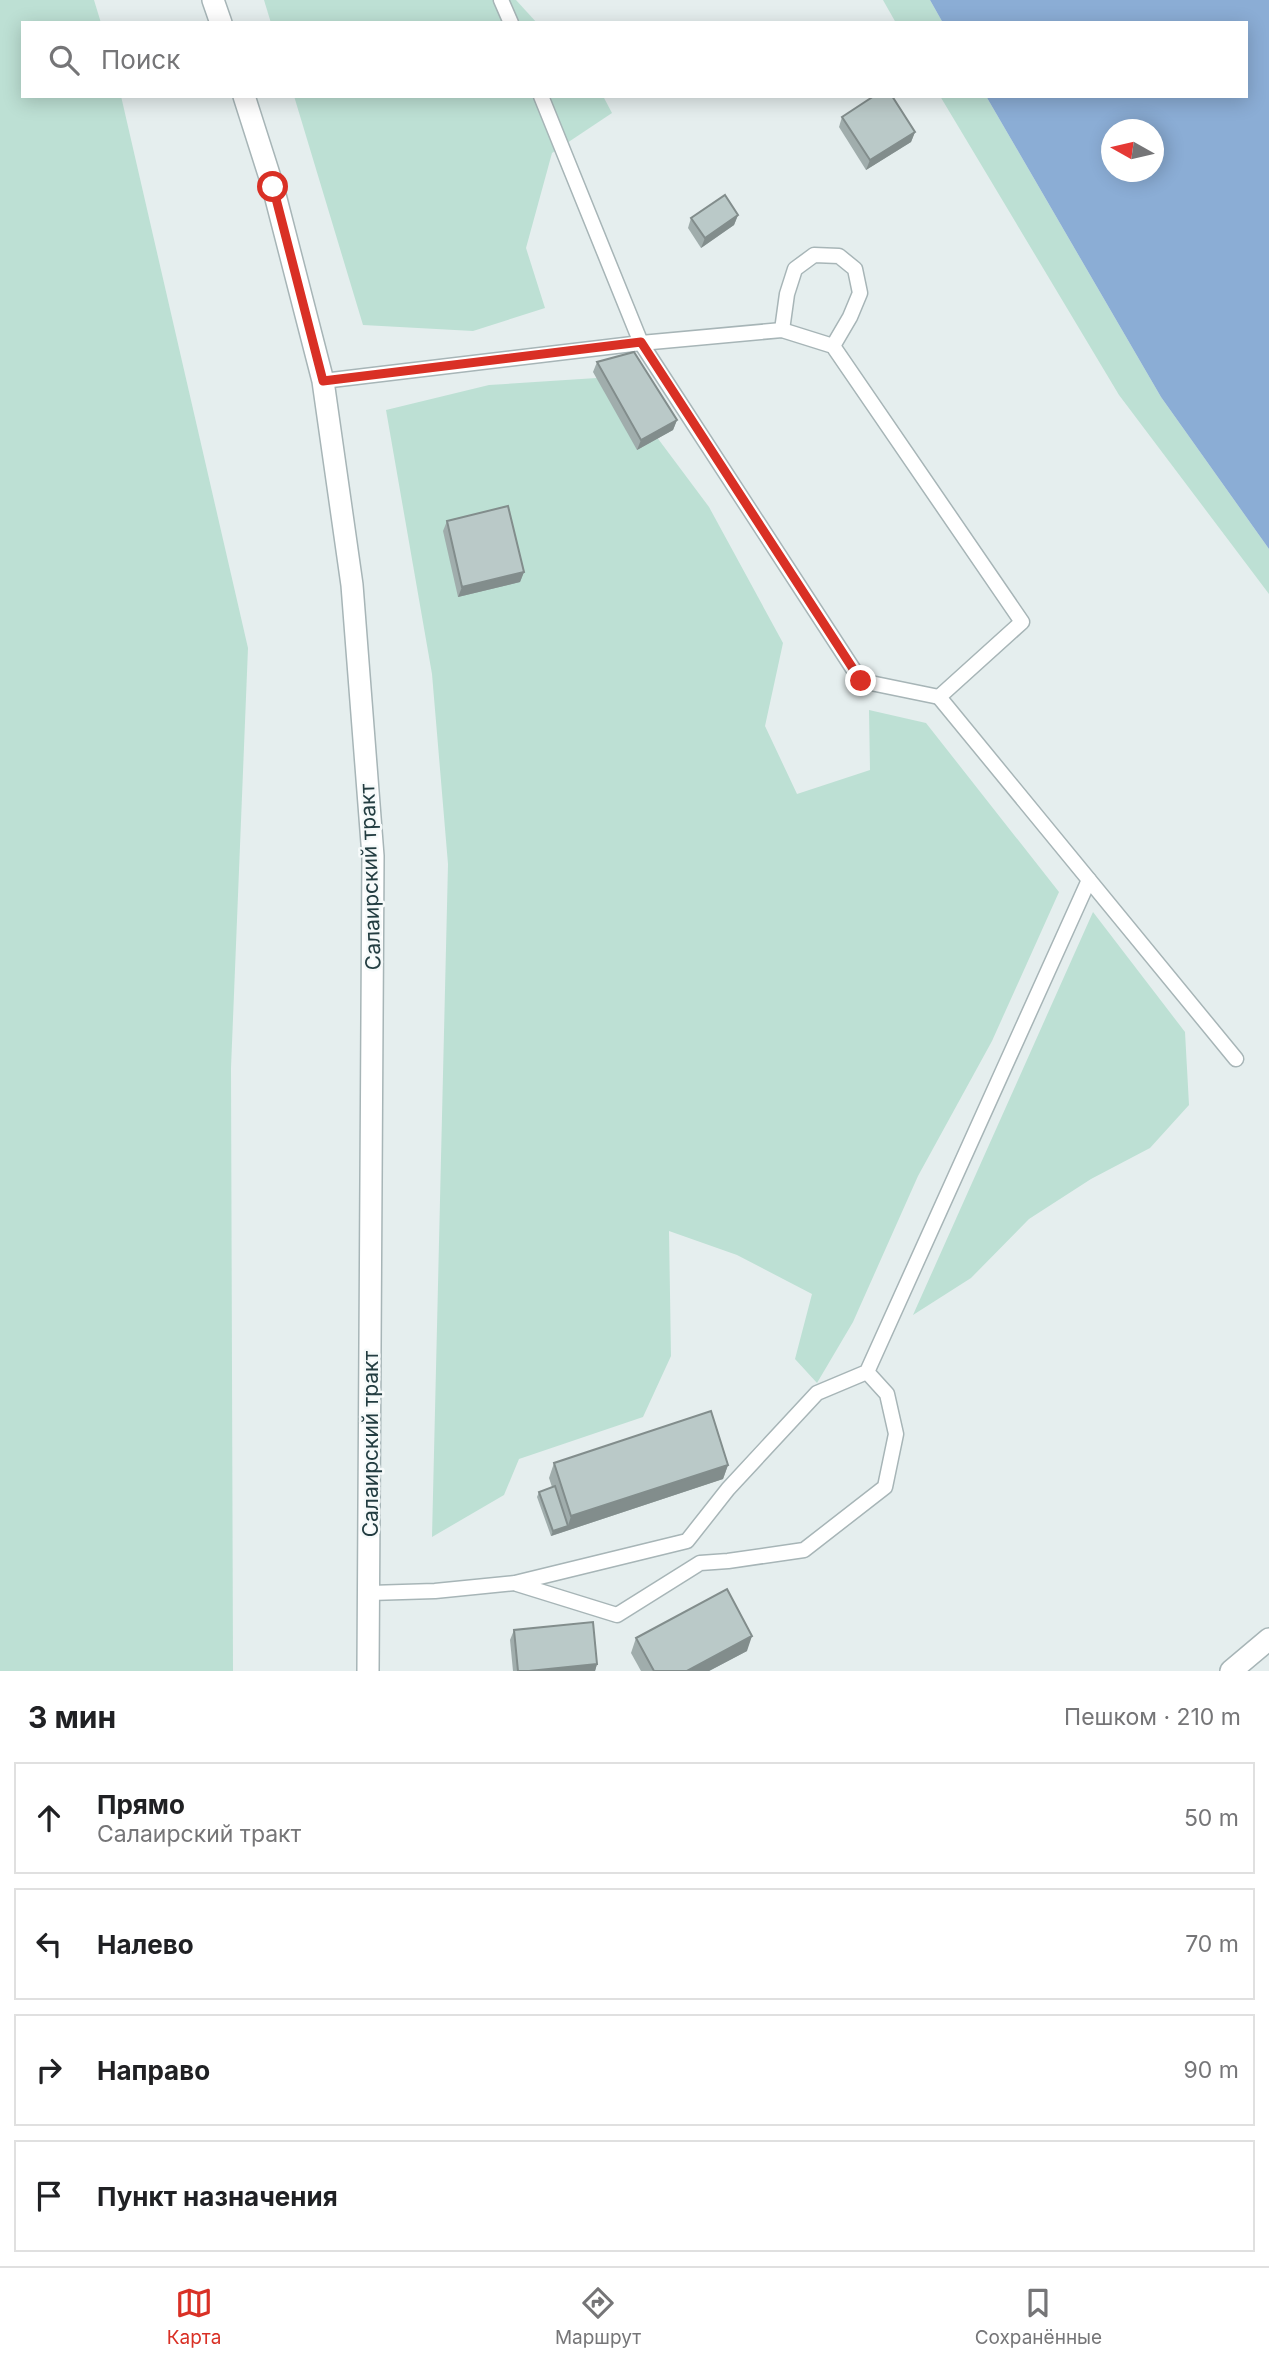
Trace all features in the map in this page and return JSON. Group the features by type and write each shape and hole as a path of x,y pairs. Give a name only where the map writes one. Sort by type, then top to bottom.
{"street":[{"path":"214,0 220,21"},
{"name":"Салаирский тракт","path":"245,98 273,187 323,381 352,585 373,856 368,1671"},
{"path":"1231,1671 1269,1639"}],"lane":[{"path":"501,0 510,21"},
{"path":"542,98 641,342 861,681 939,697 1236,1059"},
{"path":"782,330 787,294 795,269 814,255 839,256 855,269 860,293 833,346"},
{"path":"323,381 641,342 782,330 833,346 1023,622 939,697"},
{"path":"370,1593 435,1591 515,1583 687,1541 728,1489 817,1393 867,1372 1089,880"},
{"path":"515,1583 617,1615 699,1563 804,1550 885,1487 896,1434 887,1394 867,1372"},
{"path":"687,1541 699,1563"}],"green space":[{"path":"0,0 94,0 100,21 21,21 21,98 121,98 248,648 231,1068 233,1671 0,1671"},
{"path":"264,0 516,0 535,21 270,21"},
{"path":"883,0 930,0 942,21 895,21"},
{"path":"295,98 604,98 612,113 552,153 526,248 545,308 473,331 363,325"},
{"path":"941,98 987,98 1161,397 1269,549 1269,594 1119,395"},
{"path":"612,377 709,507 783,643 765,726 797,794 870,770 869,710 926,723 1059,892 992,1041 918,1176 853,1322 817,1383 795,1359 812,1294 737,1255 669,1231 671,1356 643,1417 519,1459 504,1495 432,1537 448,864 432,674 386,410 489,385"},
{"path":"1093,912 1185,1032 1189,1105 1150,1148 1091,1179 1029,1219 971,1278 913,1315"}],"water":[{"path":"930,0 1269,0 1269,549 1161,397 987,98 1248,98 1248,21 942,21"}],"building":[{"path":"871,98 893,98 915,132 870,160 842,117"},
{"path":"725,195 738,215 705,238 691,218"},
{"path":"634,352 677,420 641,440 597,362"},
{"path":"508,506 524,572 462,587 447,521"},
{"path":"711,1411 728,1465 571,1516 554,1463"},
{"path":"555,1486 568,1526 553,1531 539,1492"},
{"path":"727,1589 752,1636 687,1671 654,1671 636,1638"},
{"path":"593,1622 597,1664 518,1671 514,1630"}],"route":[{"path":"273,187 323,381 641,342 861,681"}]}
